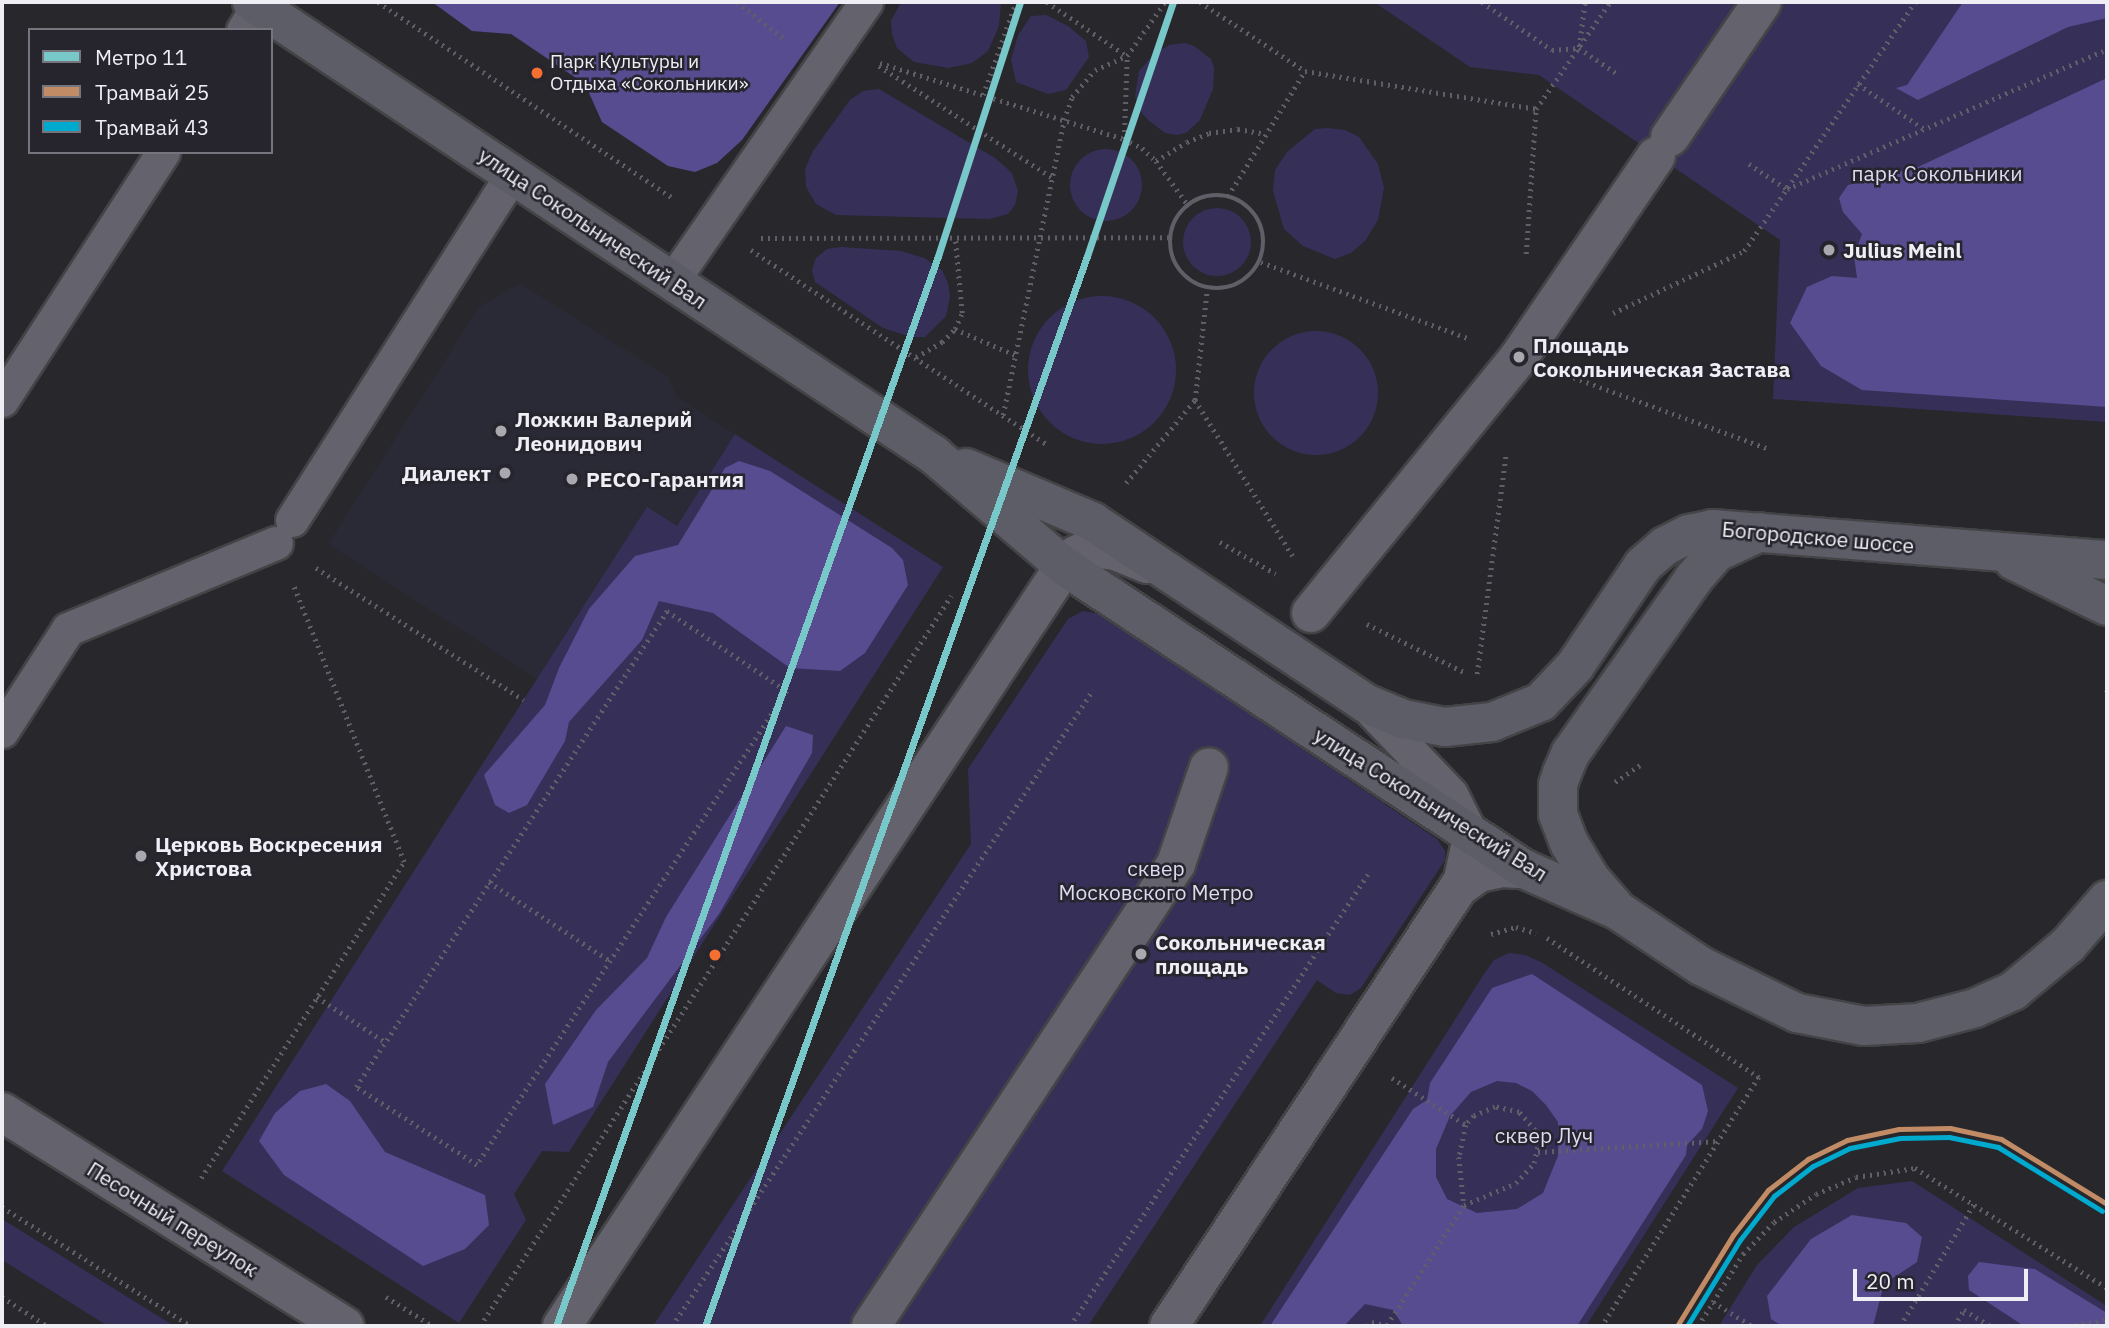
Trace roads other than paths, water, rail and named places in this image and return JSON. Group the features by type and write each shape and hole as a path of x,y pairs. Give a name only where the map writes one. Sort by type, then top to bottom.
{"main road":[{"name":"улица Сокольнический Вал","path":"251,12 512,175 934,454 1064,566 1524,869 1617,911 1701,966 1797,1013 1864,1026 1918,1023 1975,1008 2013,991 2068,945 2107,901"},
{"name":"улица Сокольнический Вал","path":"934,454 1093,522 1295,657"},
{"name":"Богородское шоссе","path":"1295,657 1365,704 1403,719 1445,727 1493,722 1541,702 1564,680 1643,565 1665,546 1689,534 1712,528 2107,560"},
{"path":"1617,911 1590,878 1569,843 1558,814 1558,786 1562,773 1570,754 1694,578 1717,552 1760,532"},
{"path":"1993,551 2107,606"}],"street":[{"path":"1316,607 1519,357 1762,2"},
{"path":"562,1326 1064,566 1076,555 1091,548 1115,551 1173,575"},
{"path":"871,1326 1176,864 1209,768"},
{"path":"1169,1326 1458,888 1479,873 1502,868 1524,869"},
{"name":"Песочный переулок","path":"2,1112 345,1326"}],"lane":[{"path":"673,281 722,231 866,2"},
{"path":"2,400 162,154"},
{"path":"2,731 68,629 284,532 512,175"},
{"path":"1365,704 1451,794 1470,832 1458,888"}],"metro line":[{"name":"11","path":"556,1326 938,256 1020,2"},
{"name":"11","path":"705,1326 1087,256 1173,2"}],"tram line":[{"name":"25","path":"1677,1326 1733,1235 1768,1190 1808,1159 1847,1140 1899,1129 1950,1128 2001,1139 2107,1204"},
{"name":"43","path":"1687,1326 1740,1240 1774,1196 1813,1166 1850,1148 1900,1138 1949,1137 1998,1147 2102,1211"}],"place":[{"name":"Парк Культуры и Отдыха «Сокольники»","path":"537,73"},
{"name":"Julius Meinl","path":"1829,250"},
{"name":"Площадь Сокольническая Застава","path":"1519,357"},
{"name":"Ложкин Валерий Леонидович","path":"501,431"},
{"name":"Диалект","path":"505,473"},
{"name":"РЕСО-Гарантия","path":"572,479"},
{"name":"Церковь Воскресения Христова","path":"141,856"},
{"name":"Сокольническая площадь","path":"1141,954"}],"park label":[{"name":"парк Сокольники","path":"1937,173"},
{"name":"сквер Московского Метро","path":"1156,880"},
{"name":"сквер Луч","path":"1544,1135"}]}
